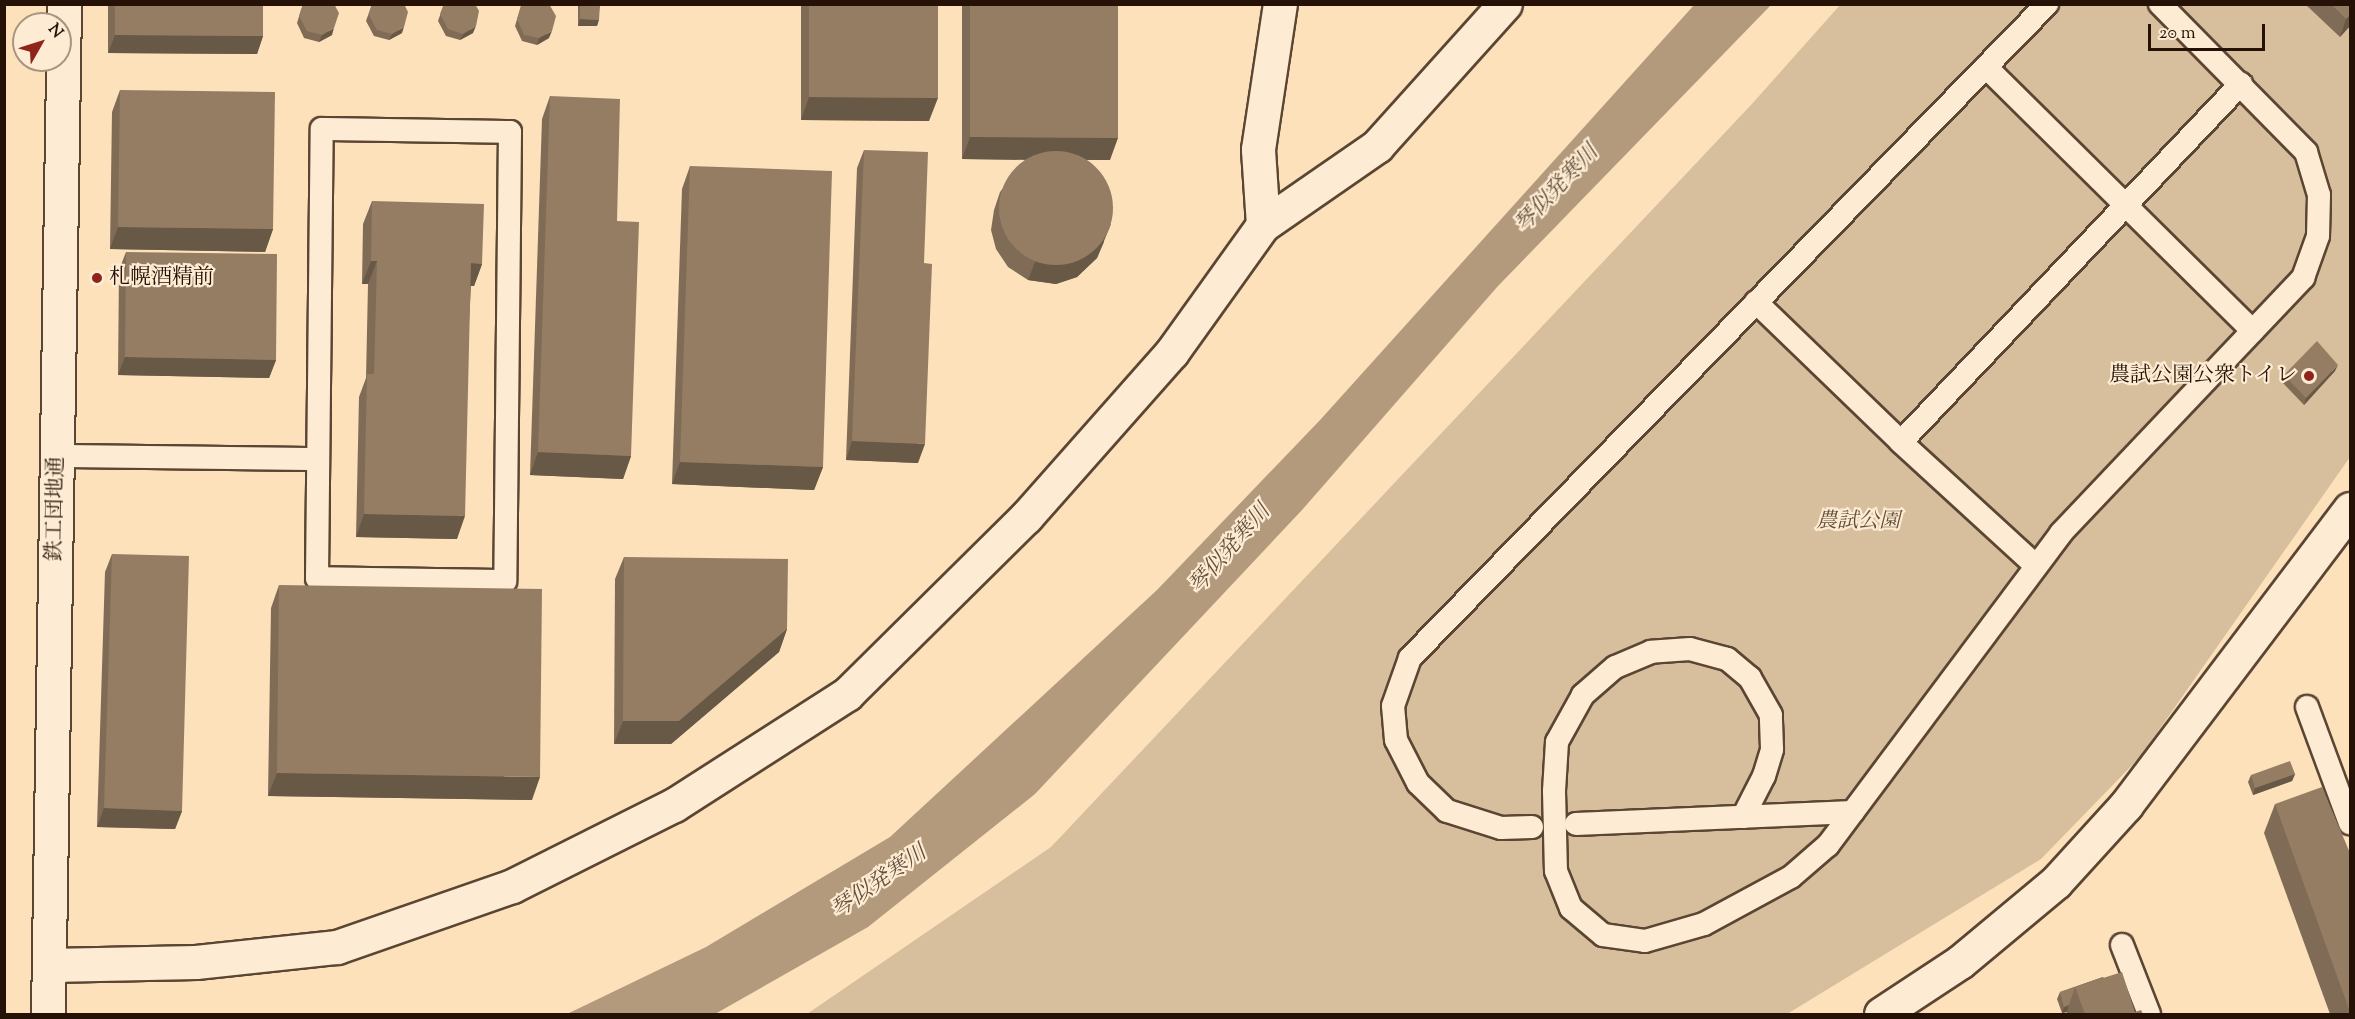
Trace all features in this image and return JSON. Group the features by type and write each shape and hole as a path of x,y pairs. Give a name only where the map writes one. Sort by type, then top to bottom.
{"street":[{"name":"鉄工団地通","path":"48,1007 63,4"},
{"path":"1263,225 1258,149 1280,4"},
{"path":"49,965 196,962 337,947 512,886 674,805 847,694 1026,517 1172,352 1263,225 1377,146 1505,4"},
{"path":"1881,1014 1960,962 2056,882 2127,805 2350,509"}],"lane":[{"path":"1532,827 1501,828 1447,811 1418,783 1396,741 1393,706 1410,658 2047,4"},
{"path":"1743,817 1764,776 1772,748 1771,715 1750,678 1727,659 1690,649 1651,652 1615,667 1583,695 1557,742 1556,871 1571,908 1604,935 1646,941 1704,924 1791,877 1828,845 2061,533 2302,278 2319,236 2319,195 2306,152 2160,4"},
{"path":"1986,67 2253,331"},
{"path":"1901,442 2241,84"},
{"path":"322,129 510,132 505,581 317,578 318,459 322,129"},
{"path":"1756,302 1901,442 2035,565"},
{"path":"57,456 318,459"},
{"path":"2307,707 2350,823"},
{"path":"1575,824 1853,812"},
{"path":"2122,945 2149,1014"}],"green space":[{"name":"農試公園","path":"1840,5 2350,5 2350,457 2140,757 2041,859 1787,1014 807,1014 1051,847 1751,105"}],"water":[{"name":"琴似発寒川","path":"1695,4 1771,5 1498,286 1302,510 1035,794 868,927 715,1014 567,1014 706,947 890,837 1157,590 1321,419"}],"building":[{"path":"115,4 263,4 263,36 115,35"},
{"path":"303,4 334,4 339,13 334,28 322,35 307,31 299,16"},
{"path":"372,4 404,4 408,12 404,27 392,34 377,30 369,15"},
{"path":"444,4 475,4 479,11 476,26 463,34 448,29 440,14"},
{"path":"549,4 556,16 552,31 539,38 524,35 517,19 521,6"},
{"path":"580,4 600,4 599,20 580,19"},
{"path":"809,4 938,4 938,98 809,97"},
{"path":"970,4 1118,4 1118,138 970,137"},
{"path":"2331,4 2350,4 2350,15 2346,19"},
{"path":"120,90 275,92 273,229 118,227"},
{"path":"550,96 620,99 617,221 639,222 631,456 538,452"},
{"path":"864,150 928,152 924,263 932,264 925,444 852,441"},
{"path":"1056,151 1078,156 1096,168 1108,186 1113,208 1108,230 1096,248 1078,260 1056,265 1034,260 1016,248 1004,230 999,208 1004,186 1016,168 1034,156"},
{"path":"690,166 832,171 823,467 680,462"},
{"path":"372,201 484,204 482,264 471,263 465,516 364,514 367,374 374,374 377,261 371,261"},
{"path":"126,252 277,254 276,360 125,357"},
{"name":"農試公園公衆トイレ","path":"2317,341 2338,365 2306,398 2284,375"},
{"path":"112,554 189,556 182,811 104,808"},
{"path":"624,557 788,559 787,629 679,721 623,721"},
{"path":"279,585 542,589 540,777 277,773"},
{"path":"2290,761 2295,774 2255,788 2251,775"},
{"path":"2322,787 2350,853 2350,1012 2275,804"},
{"path":"2122,972 2135,1012 2141,1010 2143,1014 2085,1014 2075,987"},
{"path":"2103,977 2075,987 2069,1005 2064,1007 2060,992"}],"place":[{"name":"札幌酒精前","path":"97,278"},
{"name":"農試公園公衆トイレ","path":"2309,376"}]}
